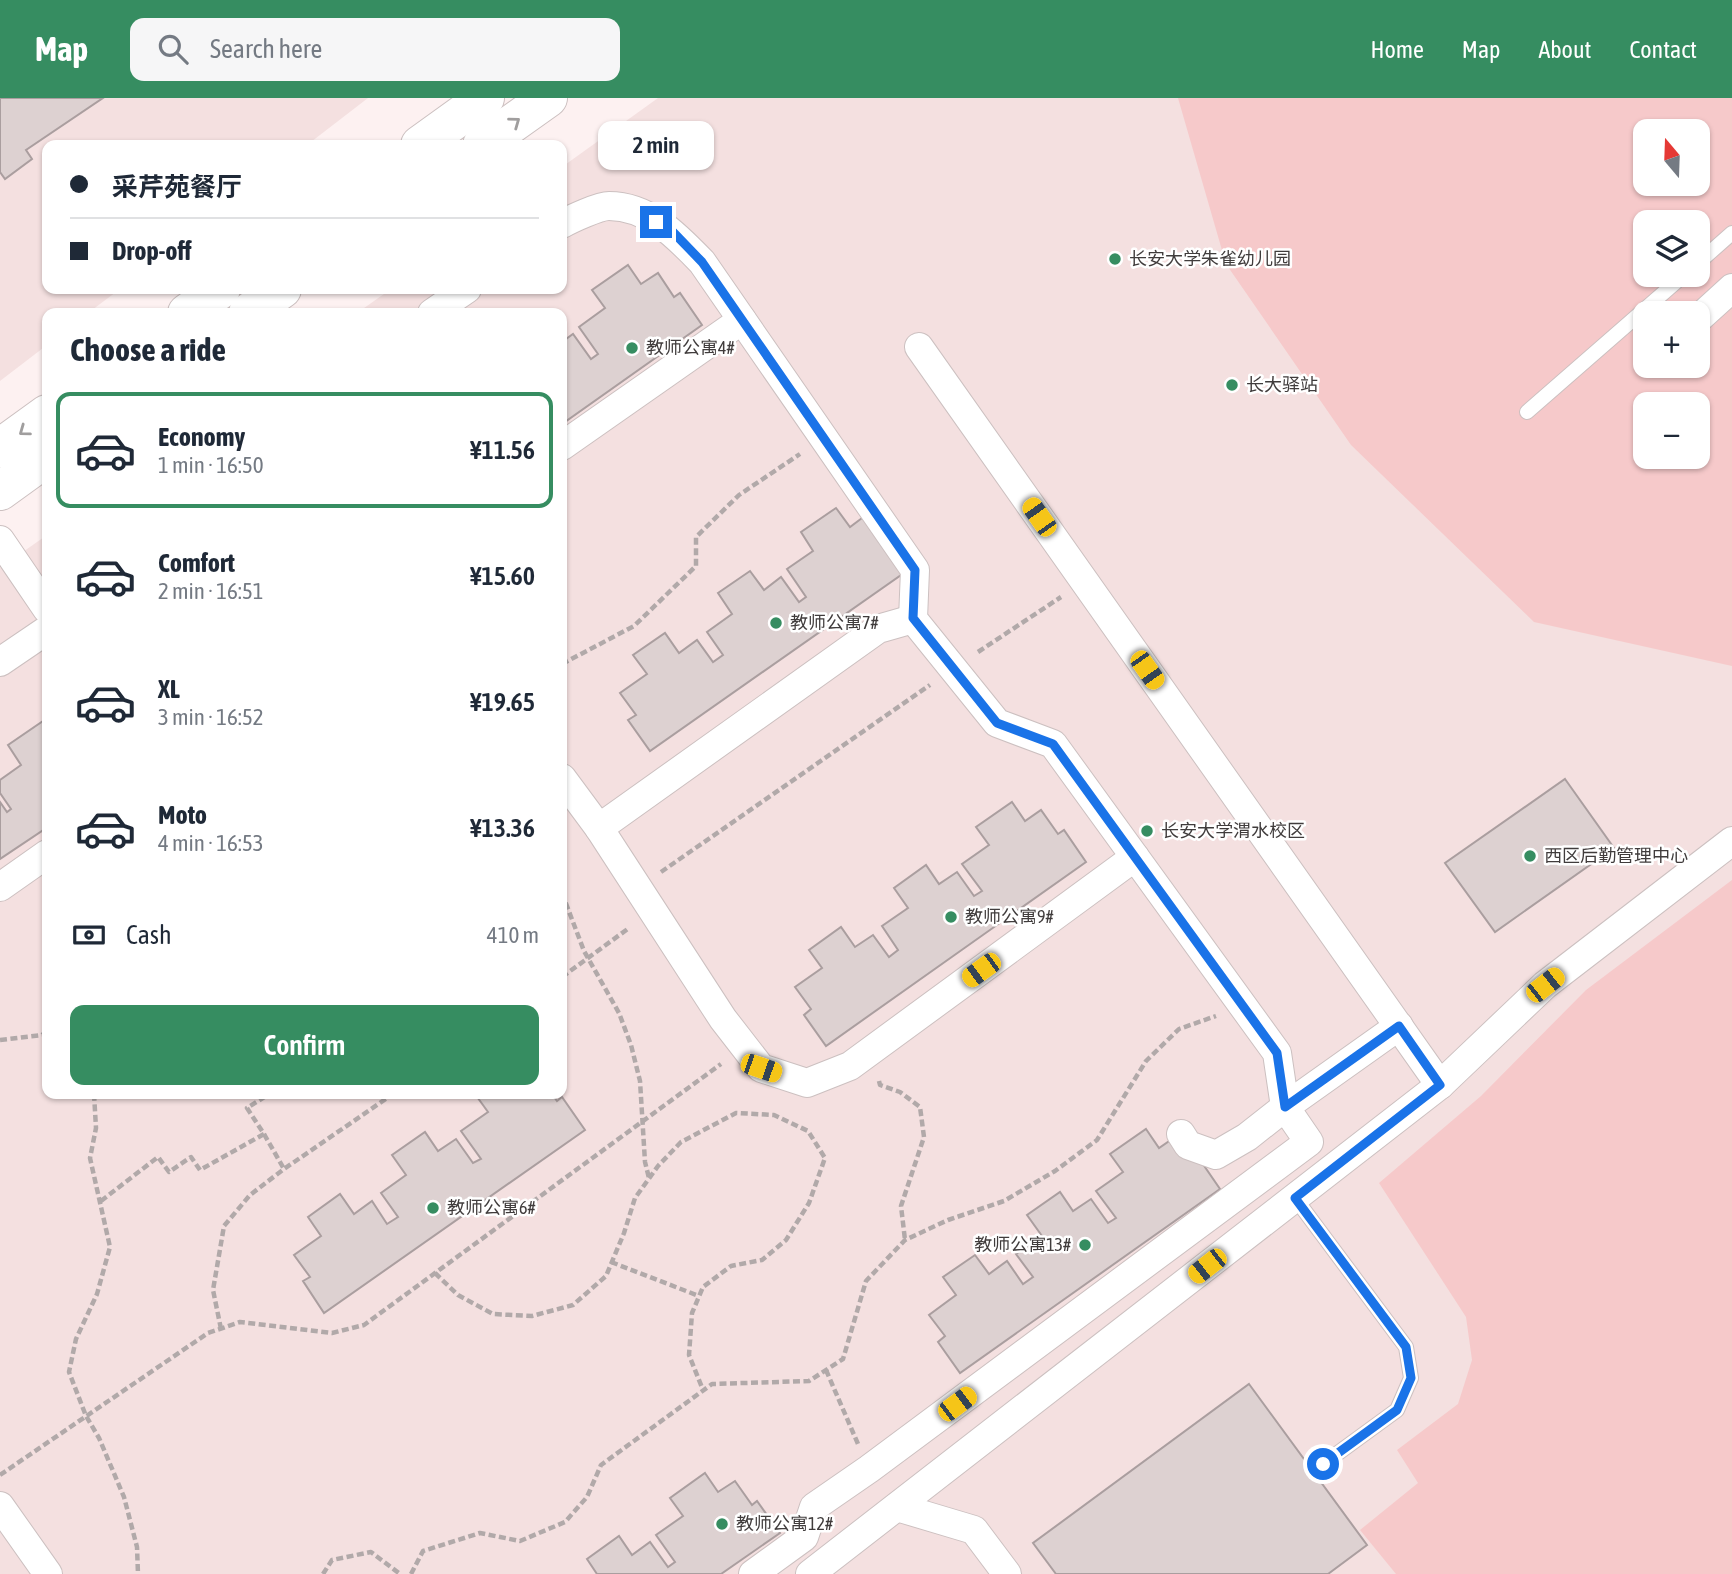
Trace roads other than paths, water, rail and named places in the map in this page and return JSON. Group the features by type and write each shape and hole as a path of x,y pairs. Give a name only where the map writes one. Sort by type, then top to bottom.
{"main road":[{"path":"427,140 485,98"},
{"path":"489,140 548,98"},
{"path":"194,308 214,294"},
{"path":"255,308 275,294"},
{"path":"0,448 42,418"},
{"path":"0,491 42,461"}],"street":[{"path":"567,221 607,206 640,211 673,232 702,262 915,570 913,618 997,723 1053,744 1277,1053 1285,1107 1309,1142 814,1507 804,1537 753,1574"},
{"path":"1710,308 1732,288"},
{"path":"439,308 460,294"},
{"path":"567,442 742,320"},
{"path":"919,347 1440,1085"},
{"path":"0,540 42,602"},
{"path":"598,828 878,629 913,618"},
{"path":"0,662 42,633"},
{"path":"567,785 723,1019 761,1068 807,1083 850,1066 1135,858"},
{"path":"810,1574 1440,1085 1545,985 1732,841"},
{"path":"0,887 42,858"},
{"path":"1181,1134 1188,1145 1216,1155 1247,1137 1399,1026"},
{"path":"0,1506 48,1574"},
{"path":"897,1507 974,1530 1007,1574"}],"lane":[{"path":"1710,252 1732,233"},
{"path":"1527,412 1670,287"},
{"path":"1295,1198 1406,1347 1411,1378 1397,1410 1323,1464"}],"place":[{"name":"长安大学朱雀幼儿园","path":"1115,259"},
{"name":"教师公寓4#","path":"632,348"},
{"name":"长大驿站","path":"1232,385"},
{"name":"教师公寓7#","path":"776,623"},
{"name":"长安大学渭水校区","path":"1147,831"},
{"name":"西区后勤管理中心","path":"1530,856"},
{"name":"教师公寓9#","path":"951,917"},
{"name":"教师公寓6#","path":"433,1208"},
{"name":"教师公寓13#","path":"1085,1245"},
{"name":"教师公寓12#","path":"722,1524"}]}
